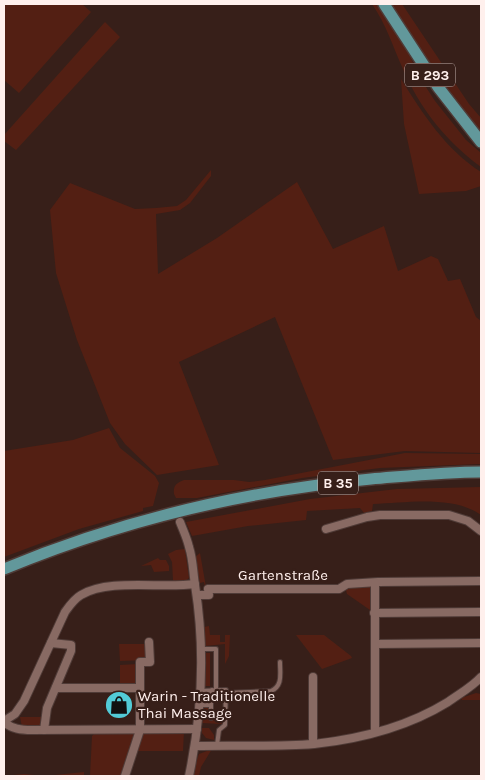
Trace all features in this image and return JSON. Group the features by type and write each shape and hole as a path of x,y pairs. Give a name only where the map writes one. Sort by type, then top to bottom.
{"main road":[{"name":"B 293","path":"384,4 438,87 481,142"},
{"name":"B 35","path":"4,569 98,534 197,506 321,485 392,477 481,472"}],"street":[{"path":"326,528 380,515 449,515 468,521 481,531"},
{"path":"180,522 189,547 197,596 200,649 200,691 197,730 189,776"},
{"path":"375,732 375,583 481,581"},
{"name":"Gartenstraße","path":"197,596 208,595 208,589 339,589 347,584 375,583"},
{"path":"195,584 109,587 90,591 72,602 65,612 24,701 15,714 4,722 17,729 197,730"},
{"path":"374,612 481,612"},
{"path":"125,776 140,730 140,662 150,662 149,642"},
{"path":"44,730 47,708 71,651 71,645 51,643"},
{"path":"375,644 481,643"},
{"path":"313,677 313,744"},
{"path":"195,746 313,744 351,738 418,717 440,706 480,680"},
{"path":"56,688 140,688"}],"lane":[{"path":"200,649 216,649 214,690 210,718"},
{"path":"200,691 271,692 277,689 280,680 280,662"},
{"path":"217,745 219,730 225,725 226,692"},
{"path":"199,705 211,705"}],"shaded area":[{"path":"4,4 82,4 91,12 19,93 4,80"},
{"path":"372,4 376,4 409,54 420,78 435,101 466,140 481,153 481,167 446,136 426,111 410,84"},
{"path":"391,4 402,4 469,104 481,118 481,134 427,62"},
{"path":"105,22 120,37 16,150 4,141 4,135"},
{"path":"401,79 427,118 446,142 468,163 481,172 481,186 466,191 419,194 404,124"},
{"path":"211,170 211,176 190,203 180,210 156,214 158,274 217,238 297,182 333,249 384,226 398,271 431,256 438,259 448,281 460,279 476,317 481,321 481,453 405,451 333,460 275,317 179,362 219,465 157,475 125,444 110,423 77,340 56,273 50,210 70,183 135,209 177,206 186,200"},
{"path":"109,428 120,448 155,476 159,483 153,506 143,508 143,511 79,529 4,557 4,451 73,440"},
{"path":"405,453 481,454 481,464 380,468 302,478 197,498 176,498 174,494 176,485 184,480 234,480 249,482"},
{"path":"481,487 481,515 470,509 443,502 414,502 373,504 372,511 364,513 360,508 307,511 306,520 248,526 192,536 186,522 310,499 397,489"},
{"path":"185,549 189,578 184,582 175,583 173,580 172,562 168,554 176,550"},
{"path":"200,553 206,587 204,582 200,583 195,557"},
{"path":"158,558 166,560 169,571 154,572 151,565 141,566"},
{"path":"349,586 370,586 373,588 373,607 370,610 347,594 346,590"},
{"path":"209,626 210,635 220,635 220,642 225,642 225,635 230,635 229,656 225,664 225,644 205,646 204,627"},
{"path":"296,635 324,635 352,658 322,669"},
{"path":"119,644 147,644 148,660 120,661"},
{"path":"205,653 210,653 210,686 204,686"},
{"path":"138,664 137,683 120,684 120,665"},
{"path":"476,693 481,694 481,700 462,700 461,698"},
{"path":"203,706 208,706 208,720 222,720 222,724 202,723"},
{"path":"20,717 41,717 40,727 22,727"},
{"path":"202,728 209,728 214,735 214,740 206,738 202,733"},
{"path":"184,731 183,751 136,751 142,733"},
{"path":"95,733 134,733 135,738 122,776 90,776 92,736"},
{"path":"212,749 201,767 199,776 193,776 199,754"},
{"path":"84,772 84,776 45,776"},
{"path":"24,774 45,776 4,776"}],"place":[{"name":"Warin - Traditionelle Thai Massage","path":"119,705"}]}
